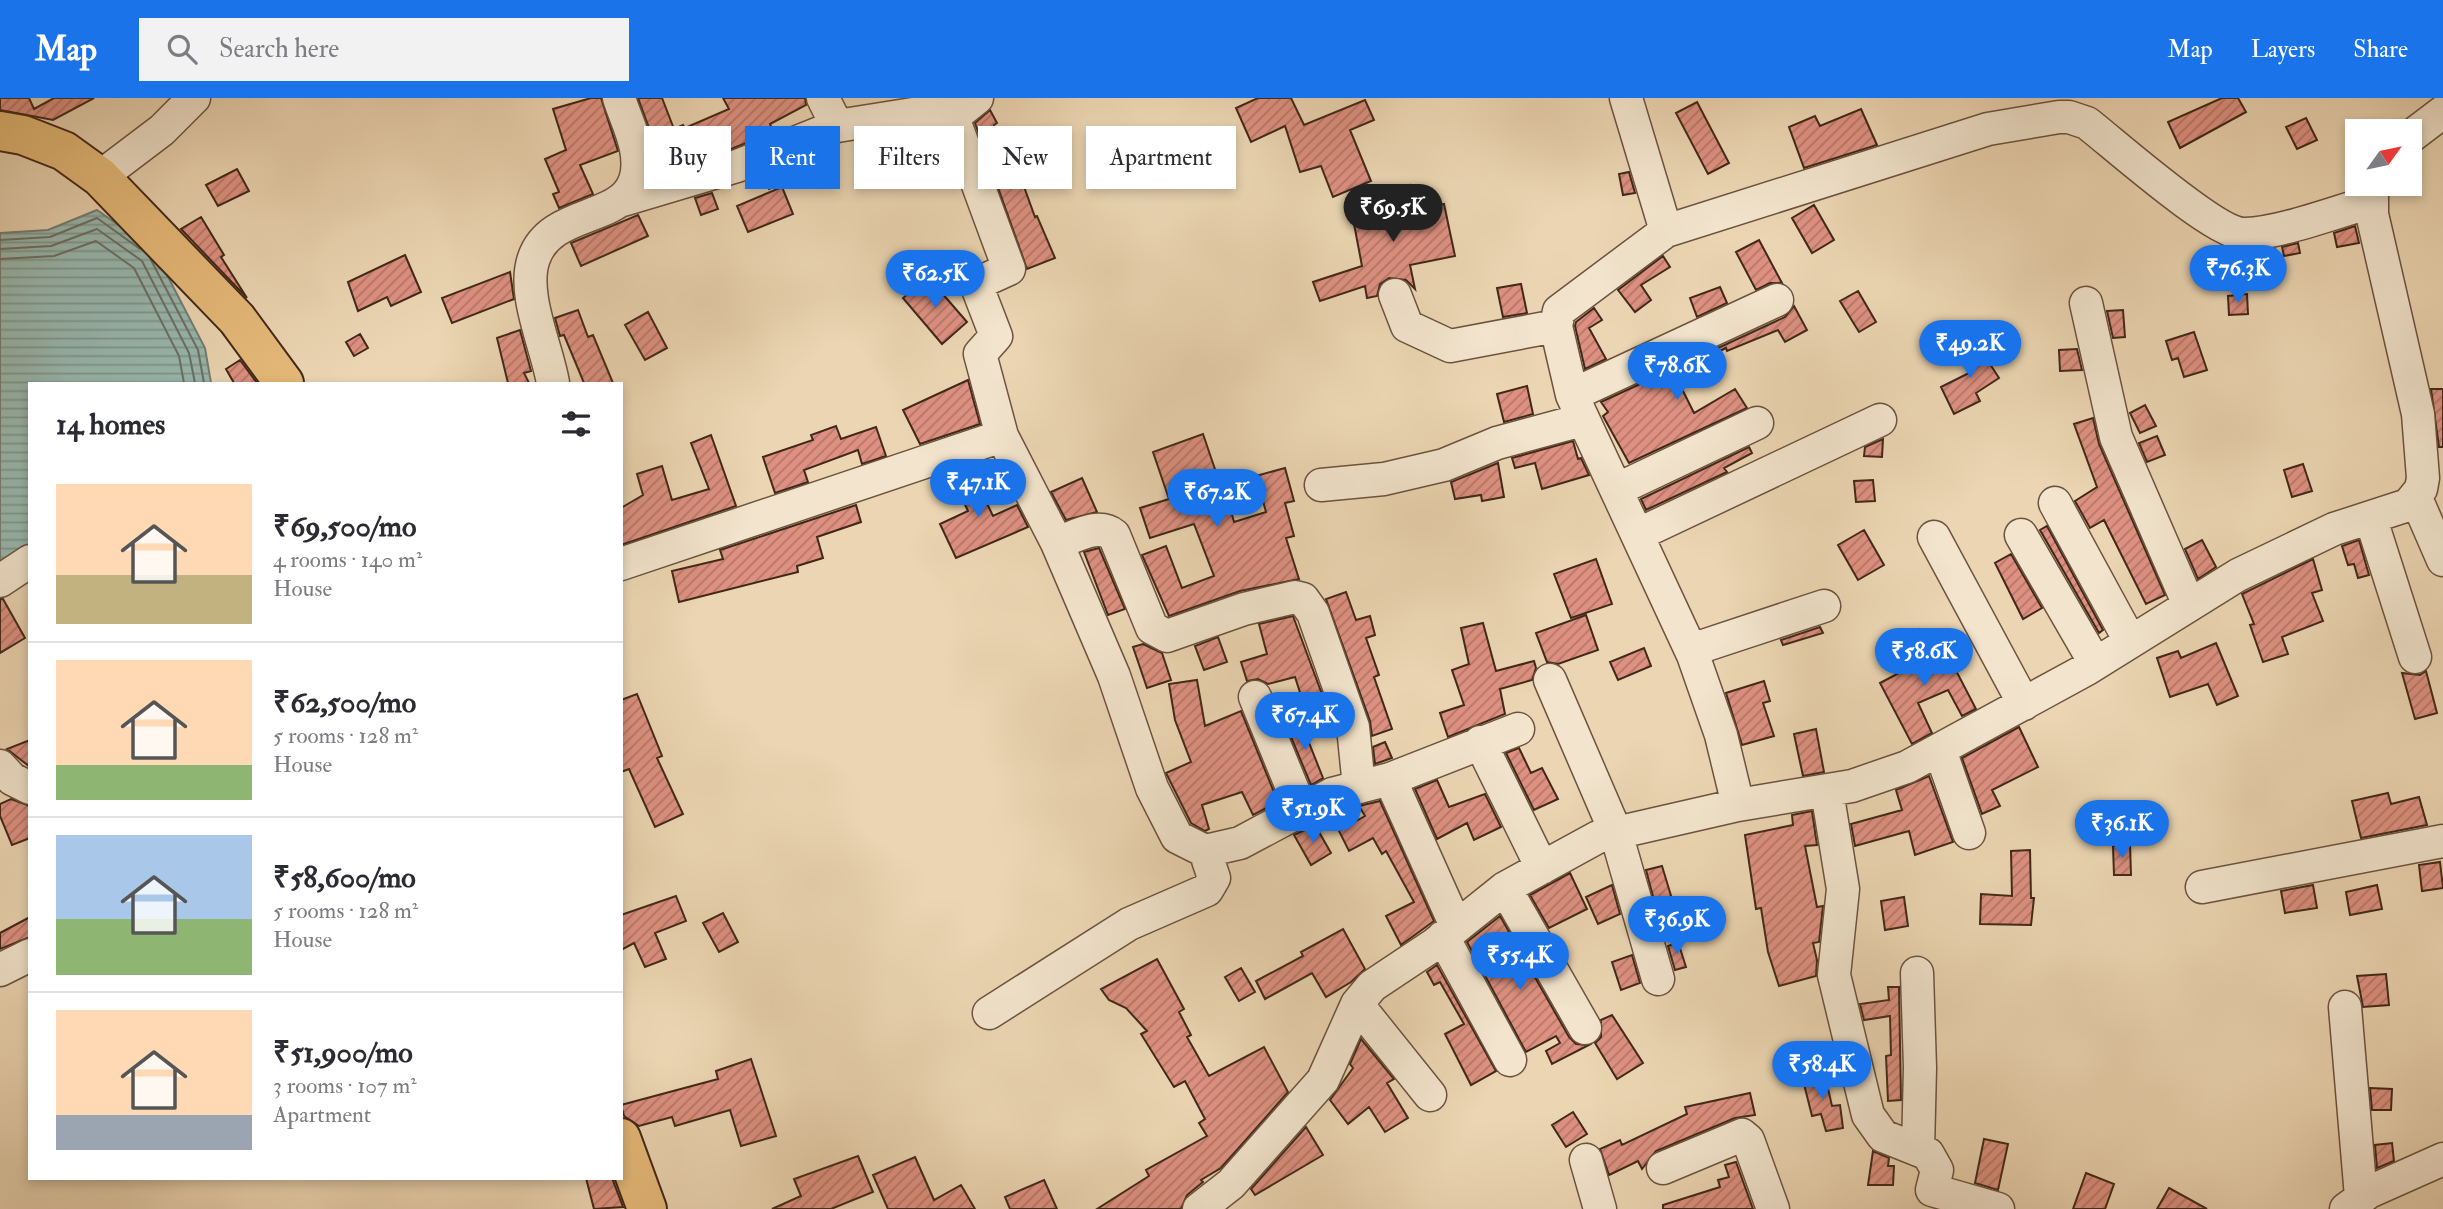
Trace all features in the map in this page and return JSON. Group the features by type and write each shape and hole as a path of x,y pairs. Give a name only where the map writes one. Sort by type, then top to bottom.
{"main road":[{"path":"0,131 23,135 64,151 100,177 237,319 283,382"},
{"path":"623,1143 648,1209"}],"street":[{"path":"100,177 162,130 194,98"},
{"path":"619,98 636,148 637,174 634,189 623,200"},
{"path":"823,98 837,125"},
{"path":"1626,98 1666,231"},
{"path":"553,382 529,285 534,257 554,231 623,200 737,166 885,108 964,105 1009,270 976,284 996,336 980,354 1002,436 1057,543 1114,676 1152,788 1177,837 1205,851 1240,843 1303,813 1332,794 1390,779 1518,729"},
{"path":"1738,805 1721,735 1691,650 1618,489 1577,408 1556,326 1556,316 1565,305 1666,231 1988,129 2074,106 2087,123 2193,207 2230,231 2255,233 2363,196"},
{"path":"2422,128 2443,112"},
{"path":"1199,1209 1231,1184 1323,1080 1357,1004 1383,976 1450,932 1505,888 1598,837 1738,805 1826,792 1894,772 2024,704 2189,605 2294,547 2334,529 2401,509 2416,498 2423,478 2418,414 2373,196"},
{"path":"1395,295 1407,326 1445,346 1556,326"},
{"path":"1321,485 1384,478 1444,465 1577,408 1777,300"},
{"path":"2086,303 2116,438 2189,605"},
{"path":"1639,534 1880,421"},
{"path":"1618,489 1757,423"},
{"path":"623,563 1002,436"},
{"path":"2416,498 2443,560"},
{"path":"2055,503 2130,641"},
{"path":"2371,519 2415,657"},
{"path":"1057,543 1106,529 1120,545 1152,628 1167,636 1244,609 1295,597 1303,599 1313,613 1353,727 1359,787"},
{"path":"2021,535 2095,663"},
{"path":"1934,537 2024,704"},
{"path":"0,581 28,562"},
{"path":"1691,650 1824,606"},
{"path":"1550,680 1616,833 1658,979"},
{"path":"1255,697 1303,813"},
{"path":"1480,742 1542,869"},
{"path":"1940,750 1969,833"},
{"path":"0,766 12,779 28,787"},
{"path":"1390,779 1450,932 1510,1060"},
{"path":"1826,792 1843,889 1834,975 1868,1115 1883,1136 1928,1154 1937,1171 1932,1200 1998,1209"},
{"path":"2202,887 2443,841"},
{"path":"989,1013 1129,924 1207,890 1214,878 1205,851"},
{"path":"1505,888 1585,1028"},
{"path":"0,970 28,956"},
{"path":"1917,973 1920,1068 1918,1150"},
{"path":"1357,1004 1430,1095"},
{"path":"2345,1007 2353,1203 2443,1159"},
{"path":"1663,1168 1742,1135 1748,1140 1773,1209"},
{"path":"1586,1160 1600,1209"}],"water":[{"path":"97,210 154,250 205,348 211,382 28,382 28,551 0,572 0,233 48,230"}],"building":[{"path":"0,98 29,98 34,109 54,98 94,98 53,120 0,110"},
{"path":"591,98 601,98 618,151 580,165 593,194 559,208 553,194 559,192 545,159 566,150 553,109"},
{"path":"638,98 662,98 673,126 648,126"},
{"path":"723,98 805,98 806,105 770,124 771,126 745,126 745,143 731,149 731,126 690,126 729,109"},
{"path":"1258,98 1291,98 1304,125 1365,100 1374,120 1350,130 1371,181 1333,197 1321,166 1300,172 1285,126 1251,142 1236,108"},
{"path":"2222,98 2238,98 2246,112 2180,148 2168,122"},
{"path":"1697,102 1729,163 1708,174 1676,113"},
{"path":"1861,109 1877,145 1804,168 1789,127 1815,116 1820,126"},
{"path":"990,110 997,123 994,126 978,126 978,131 975,123"},
{"path":"2306,118 2317,140 2297,149 2286,127"},
{"path":"237,169 249,191 218,206 206,185"},
{"path":"1629,172 1635,193 1623,195 1619,174"},
{"path":"1410,185 1414,210 1444,204 1455,256 1410,265 1415,289 1406,280 1389,278 1380,284 1377,296 1367,298 1365,286 1320,301 1313,282 1362,266 1354,224 1380,220 1375,190"},
{"path":"783,189 793,214 748,232 737,206"},
{"path":"999,189 1025,189 1055,258 1027,269"},
{"path":"712,193 718,209 701,215 695,198"},
{"path":"1814,205 1834,240 1812,253 1792,218"},
{"path":"638,215 648,236 581,266 571,243"},
{"path":"201,217 224,255 221,257 247,298 181,229"},
{"path":"2355,226 2359,243 2337,247 2334,233"},
{"path":"1759,240 1782,283 1770,283 1756,290 1736,252"},
{"path":"2298,243 2300,253 2284,256 2282,247"},
{"path":"2275,249 2278,271 2256,274 2252,252"},
{"path":"405,255 421,292 391,306 387,297 358,311 348,282"},
{"path":"1663,256 1670,267 1641,285 1651,300 1635,312 1618,290"},
{"path":"510,272 514,299 452,323 442,298"},
{"path":"928,277 967,322 942,344 903,298"},
{"path":"1521,284 1527,313 1503,317 1497,288"},
{"path":"1720,287 1727,303 1697,317 1690,298"},
{"path":"1858,291 1876,322 1859,332 1840,301"},
{"path":"2247,294 2248,314 2229,315 2228,296"},
{"path":"1794,306 1807,330 1785,342 1778,330 1727,351 1726,348 1675,375 1694,413 1735,389 1747,408 1629,463 1603,416 1608,412 1601,402 1785,317"},
{"path":"1594,308 1602,320 1589,328 1606,359 1585,369 1575,326 1576,322"},
{"path":"578,310 588,337 593,335 613,382 584,382 564,335 560,336 555,318"},
{"path":"2123,310 2125,337 2113,338 2107,311"},
{"path":"648,312 667,348 645,360 625,325"},
{"path":"520,330 531,371 524,373 528,382 508,382 497,338"},
{"path":"2194,332 2207,370 2184,377 2178,358 2172,360 2166,341"},
{"path":"360,334 368,348 354,356 346,342"},
{"path":"1975,341 1999,378 1976,393 1980,401 1954,414 1941,387 1971,372 1958,352"},
{"path":"2077,349 2082,370 2060,371 2059,350"},
{"path":"240,360 256,382 233,382 226,369"},
{"path":"968,380 980,424 920,444 903,410"},
{"path":"1527,386 1533,414 1504,422 1497,394"},
{"path":"2431,389 2443,389 2443,447 2439,447"},
{"path":"2145,405 2156,426 2140,433 2130,413"},
{"path":"2093,418 2099,444 2165,595 2146,604 2104,520 2090,528 2075,501 2097,487 2074,424"},
{"path":"836,426 841,439 876,427 886,456 862,464 858,450 804,470 808,482 775,493 763,457 813,440 811,435"},
{"path":"1203,434 1218,478 1222,477 1234,522 1266,512 1256,476 1285,468 1294,501 1285,503 1294,536 1286,538 1299,579 1240,591 1169,616 1142,555 1166,546 1182,588 1214,576 1194,524 1150,538 1140,508 1169,499 1153,452"},
{"path":"711,435 736,506 623,544 623,507 643,495 637,474 662,466 672,500 709,489 691,443"},
{"path":"2157,436 2165,455 2147,462 2139,443"},
{"path":"1883,439 1882,457 1864,456 1865,447"},
{"path":"1573,441 1578,459 1581,458 1589,475 1542,489 1535,463 1515,468 1512,458"},
{"path":"1749,447 1752,453 1724,468 1727,472 1646,510 1641,499"},
{"path":"1498,463 1504,497 1482,501 1481,495 1455,499 1451,482"},
{"path":"2303,464 2312,491 2292,497 2284,470"},
{"path":"969,466 993,516 1017,505 1028,527 956,558 940,524 968,511 950,473"},
{"path":"1082,478 1097,512 1066,520 1051,492"},
{"path":"1873,480 1875,501 1856,502 1854,481"},
{"path":"856,505 861,522 817,537 823,558 797,566 798,572 679,602 672,571 723,559 720,550"},
{"path":"2047,526 2103,630 2099,633 2040,530"},
{"path":"1864,530 1884,565 1858,580 1838,545"},
{"path":"2202,540 2216,567 2198,579 2185,549"},
{"path":"2359,540 2369,575 2358,578 2354,564 2348,565 2342,546"},
{"path":"1099,548 1125,609 1108,615 1084,552"},
{"path":"2011,554 2042,608 2023,619 1995,563"},
{"path":"1596,559 1612,604 1571,618 1554,574"},
{"path":"2313,559 2322,590 2312,593 2323,621 2282,637 2288,654 2263,662 2250,625 2254,624 2242,594"},
{"path":"1346,592 1356,620 1370,616 1375,635 1366,638 1379,675 1374,677 1392,729 1372,736 1370,721 1326,599"},
{"path":"0,599 3,599 25,638 0,653"},
{"path":"1586,615 1598,650 1558,664 1547,662 1536,633"},
{"path":"1293,616 1326,705 1306,711 1295,677 1268,684 1258,679 1247,681 1241,662 1267,654 1259,624"},
{"path":"1483,623 1496,671 1534,661 1536,668 1532,680 1500,689 1505,714 1448,737 1440,713 1464,705 1452,670 1469,664 1461,628"},
{"path":"1820,627 1823,633 1783,645 1781,640"},
{"path":"1919,629 1935,662 1948,655 1976,709 1962,716 1948,690 1918,703 1932,733 1912,744 1880,683 1918,663 1904,637"},
{"path":"1218,637 1227,662 1204,670 1195,646"},
{"path":"2216,643 2238,696 2217,705 2208,684 2170,697 2157,658 2178,651 2181,658"},
{"path":"1143,644 1162,653 1171,680 1147,688 1133,647"},
{"path":"1644,648 1651,666 1618,680 1610,662"},
{"path":"2426,671 2437,713 2415,719 2402,673 2420,675"},
{"path":"1197,680 1205,726 1241,711 1278,802 1253,815 1242,792 1202,805 1209,829 1205,831 1191,823 1166,773 1191,762 1175,720 1169,684"},
{"path":"1764,681 1770,701 1763,703 1774,736 1742,745 1726,693"},
{"path":"637,694 662,756 657,758 683,814 655,827 629,769 623,771 623,699"},
{"path":"1300,720 1323,778 1311,785 1286,725"},
{"path":"2019,727 2038,767 1992,790 2000,806 1982,814 1962,758"},
{"path":"1816,729 1824,772 1803,776 1794,734"},
{"path":"28,741 28,765 7,749"},
{"path":"1385,742 1392,758 1375,764 1373,747"},
{"path":"1519,748 1531,773 1542,768 1558,799 1534,810 1506,753"},
{"path":"1929,776 1953,842 1915,855 1909,831 1855,846 1851,824 1902,810 1896,790"},
{"path":"1437,780 1449,807 1485,794 1501,827 1474,840 1467,823 1437,839 1415,789"},
{"path":"2388,793 2391,804 2419,797 2427,825 2361,838 2352,801"},
{"path":"11,799 28,805 28,839 12,845 0,816 0,804"},
{"path":"1380,801 1434,921 1401,945 1386,916 1414,902 1386,851 1382,854 1373,838 1349,851 1339,831 1365,816 1359,806"},
{"path":"1812,811 1817,845 1805,846 1817,907 1823,906 1819,942 1813,943 1817,960 1816,976 1779,986 1768,952 1761,908 1756,909 1745,835 1793,825 1792,815"},
{"path":"1315,825 1331,853 1311,865 1294,835"},
{"path":"2130,845 2131,875 2114,875 2113,846"},
{"path":"2030,850 2031,898 2034,898 2031,925 1980,924 1981,894 2012,896 2011,851"},
{"path":"2440,862 2443,888 2422,891 2419,865"},
{"path":"1662,866 1672,899 1655,904 1646,870"},
{"path":"1570,873 1587,909 1549,928 1530,895"},
{"path":"1612,885 1620,914 1598,924 1586,897"},
{"path":"2313,885 2317,908 2285,913 2281,891"},
{"path":"2377,885 2382,909 2350,915 2346,892"},
{"path":"676,896 686,921 655,933 666,959 645,967 634,943 623,949 623,914"},
{"path":"1904,897 1908,926 1885,930 1881,901"},
{"path":"723,913 738,942 719,952 703,923"},
{"path":"1500,916 1569,1037 1576,1044 1589,1045 1552,1064 1546,1051 1560,1043 1556,1036 1526,1052 1467,942"},
{"path":"28,918 28,938 0,949 0,933"},
{"path":"1343,929 1365,969 1351,982 1326,997 1312,973 1265,999 1256,981 1303,956 1301,952"},
{"path":"1678,942 1686,967 1675,970 1668,946"},
{"path":"1632,955 1640,983 1621,990 1612,962"},
{"path":"1157,959 1184,1009 1179,1012 1191,1035 1187,1037 1209,1076 1264,1047 1288,1092 1221,1168 1201,1180 1203,1182 1187,1195 1181,1209 1097,1209 1149,1176 1146,1170 1207,1136 1199,1123 1205,1119 1185,1081 1174,1087 1141,1034 1147,1031 1126,1008 1109,1000 1101,989"},
{"path":"1437,965 1496,1071 1471,1085 1445,1034 1464,1024 1440,982 1434,985 1427,972"},
{"path":"1241,968 1255,992 1239,1001 1225,977"},
{"path":"2386,974 2389,1005 2363,1007 2357,976"},
{"path":"1888,987 1899,987 1901,1100 1888,1101 1886,1056 1891,1055 1890,1016 1864,1020 1860,1004 1889,1000"},
{"path":"1612,1015 1643,1063 1617,1079 1595,1043 1601,1037 1601,1020"},
{"path":"1361,1039 1394,1079 1387,1083 1408,1118 1385,1132 1369,1107 1348,1124 1330,1100 1353,1068 1350,1064"},
{"path":"751,1059 776,1136 741,1146 730,1110 675,1126 672,1117 639,1126 624,1116 623,1104 718,1079 716,1071"},
{"path":"1824,1071 1832,1106 1840,1105 1843,1128 1826,1131 1821,1114 1812,1116 1802,1076"},
{"path":"2370,1088 2392,1089 2391,1110 2372,1110"},
{"path":"1750,1093 1755,1115 1735,1118 1656,1151 1642,1169 1638,1161 1609,1175 1600,1149 1620,1140 1622,1145 1687,1114 1685,1107"},
{"path":"1573,1112 1587,1134 1566,1147 1552,1125"},
{"path":"1306,1127 1323,1155 1255,1195 1251,1189"},
{"path":"1984,1139 2008,1144 1998,1190 1975,1183"},
{"path":"2392,1143 2394,1161 2377,1168 2375,1145"},
{"path":"1873,1151 1889,1158 1888,1166 1894,1166 1893,1185 1868,1185"},
{"path":"858,1156 873,1192 831,1209 772,1209 801,1196 794,1179"},
{"path":"915,1157 934,1200 961,1185 975,1209 888,1209 873,1175"},
{"path":"1736,1162 1753,1209 1663,1209 1663,1205 1720,1187 1718,1180 1729,1177 1725,1165"},
{"path":"2086,1173 2114,1184 2105,1209 2073,1209"},
{"path":"587,1180 613,1180 623,1207 594,1209"},
{"path":"1044,1180 1057,1209 1010,1209 1005,1197"},
{"path":"2169,1188 2207,1209 2157,1209"}]}
